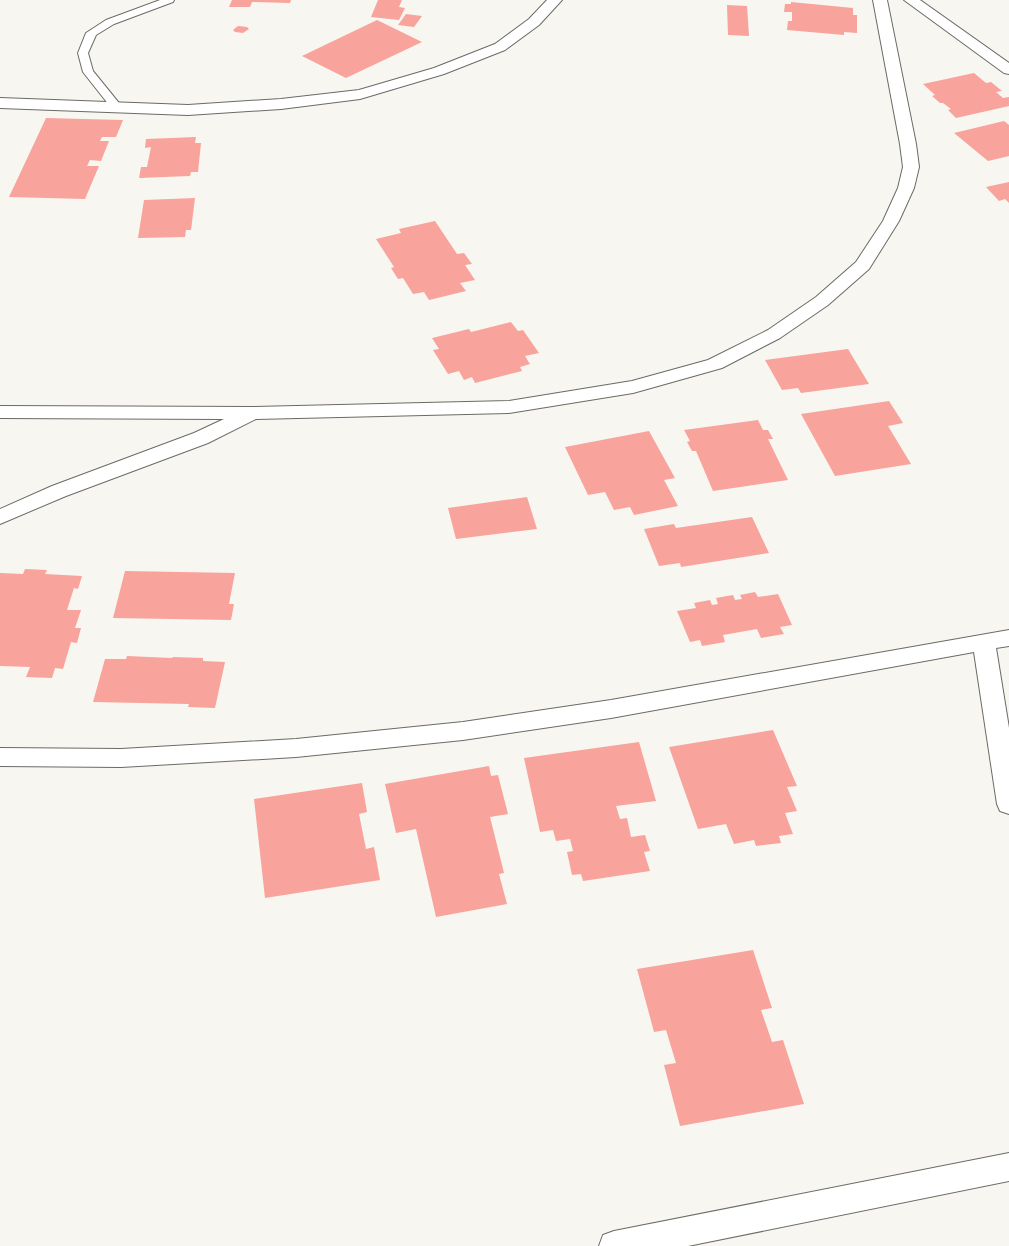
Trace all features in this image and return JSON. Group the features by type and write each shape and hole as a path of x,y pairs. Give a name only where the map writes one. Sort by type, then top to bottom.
{"street":[{"path":"0,103 188,110 281,104 360,94 439,71 500,47 534,22 555,0"},
{"path":"0,412 254,413 510,407 633,387 715,364 774,334 822,301 863,265 891,221 906,188 911,167 908,144 880,0"},
{"path":"911,0 1009,70"},
{"path":"0,517 59,490 201,438 254,413"},
{"path":"0,757 121,758 296,748 463,731 611,709 1009,638"},
{"path":"984,642 1009,804"},
{"path":"614,1246 1009,1167"}],"lane":[{"path":"117,108 88,72 83,53 91,33 110,22 169,0"}],"building":[{"path":"232,0 291,0 290,3 252,2 250,7 229,7"},
{"path":"378,0 402,0 399,7 405,8 399,20 371,17"},
{"path":"791,2 853,8 853,15 857,15 857,33 844,32 844,35 787,30 788,21 792,21 792,12 784,12 785,4 791,4"},
{"path":"727,5 747,6 749,36 728,35"},
{"path":"406,14 422,16 414,27 398,25"},
{"path":"377,20 422,42 346,78 302,56"},
{"path":"238,26 247,27 249,29 243,33 235,32 233,30"},
{"path":"974,73 986,83 991,82 1002,91 996,92 1003,98 1009,97 1009,106 956,118 948,110 951,109 943,103 940,103 932,96 935,95 923,84"},
{"path":"46,118 123,120 116,137 102,137 100,141 109,141 101,161 90,160 87,166 99,166 85,199 9,197"},
{"path":"1004,121 1009,125 1009,156 988,161 954,133"},
{"path":"196,137 195,143 201,143 198,172 191,172 190,176 139,178 141,167 147,167 151,147 145,148 146,139"},
{"path":"1009,182 1009,203 1005,199 999,201 986,187"},
{"path":"195,198 191,230 186,230 185,237 138,238 144,200"},
{"path":"435,221 457,254 464,253 472,264 465,265 475,280 460,283 466,291 429,300 424,292 413,294 403,278 398,279 391,268 394,267 376,239 401,233 399,229"},
{"path":"511,322 518,331 523,330 539,353 525,356 530,364 520,367 522,371 475,383 472,377 464,380 459,371 448,374 433,350 439,349 432,338 469,329 471,332"},
{"path":"848,349 869,384 801,393 798,388 782,390 765,360"},
{"path":"889,401 903,423 888,426 911,464 835,476 801,414"},
{"path":"758,420 763,430 768,430 773,439 768,439 788,480 713,491 696,451 692,451 687,442 690,441 684,430"},
{"path":"649,431 675,478 664,480 678,506 634,515 630,507 614,510 605,492 588,495 565,447"},
{"path":"527,497 537,529 456,539 448,508"},
{"path":"752,517 769,553 681,567 680,563 659,566 644,529 674,524 676,528"},
{"path":"25,569 47,570 45,574 82,576 78,589 74,588 67,610 81,610 75,628 81,628 77,643 71,642 63,669 55,668 52,678 26,677 30,667 0,666 0,573 23,574"},
{"path":"125,571 235,573 229,604 234,604 231,620 113,618"},
{"path":"755,592 758,597 778,594 792,625 780,627 784,634 761,638 757,629 723,635 725,642 702,646 700,640 690,642 677,611 696,608 694,603 710,600 712,605 718,604 716,598 733,595 735,600 742,599 740,595"},
{"path":"127,656 203,658 203,661 225,662 215,708 188,707 189,704 93,702 105,659 126,659"},
{"path":"773,730 797,786 787,787 797,811 785,813 793,834 779,836 781,843 756,846 754,840 734,844 726,824 698,829 669,747"},
{"path":"639,742 656,801 616,806 620,819 627,818 631,837 645,835 650,851 644,852 650,871 583,881 581,874 572,875 567,852 573,851 570,839 556,841 553,830 540,832 524,758"},
{"path":"489,766 491,776 498,775 508,814 490,817 504,873 499,874 507,904 436,917 416,829 396,833 385,784"},
{"path":"362,783 367,812 359,814 366,849 374,847 380,880 265,898 254,799"},
{"path":"753,950 772,1008 761,1010 772,1042 783,1040 804,1104 680,1126 664,1065 676,1063 666,1030 654,1032 637,969"}]}
